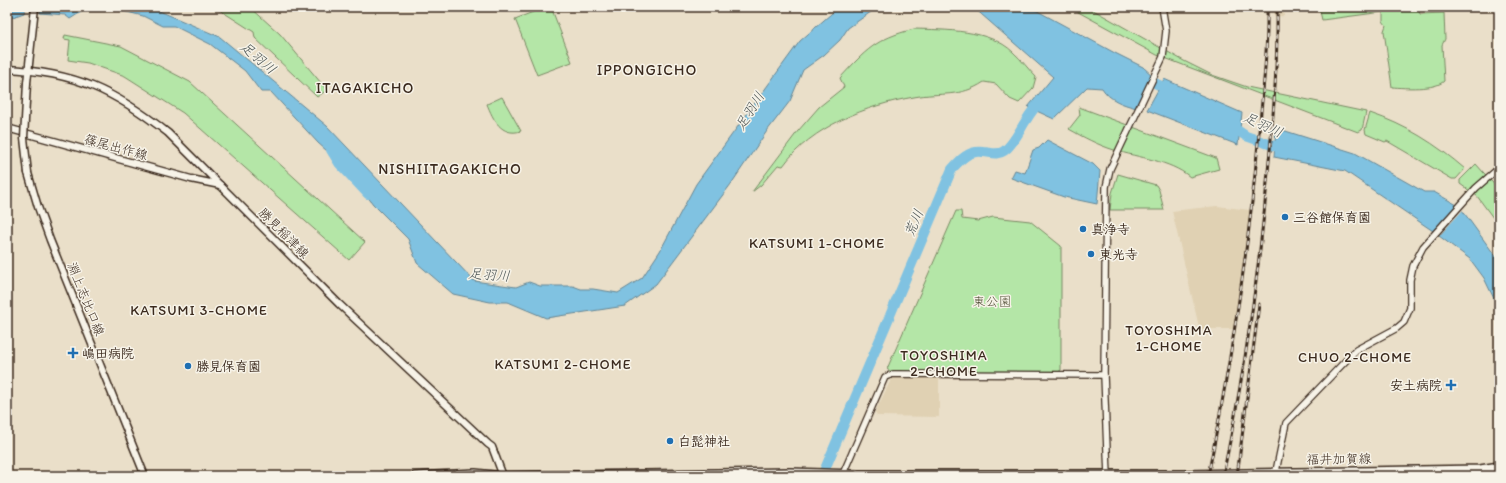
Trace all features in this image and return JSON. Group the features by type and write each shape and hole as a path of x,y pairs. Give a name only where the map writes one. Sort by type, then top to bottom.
{"main road":[{"name":"淵上志比口線","path":"35,7 24,127 28,173 38,208 50,240 146,476"},
{"name":"勝見稲津線","path":"7,69 29,67 67,76 92,84 116,96 143,113 168,133 339,304 492,447 503,476"},
{"name":"篠尾出作線","path":"7,128 191,179 220,185"},
{"name":"福井加賀線","path":"414,476 475,473 503,476 810,472 842,475 1191,475 1480,469 1499,466"},
{"name":"福井加賀線","path":"1480,469 1499,472"}],"street":[{"path":"1108,475 1104,375 1104,208 1106,187 1110,168 1158,70 1164,52 1166,35 1162,7"},
{"path":"1276,474 1286,423 1356,350 1397,328 1404,322 1410,308 1410,280 1413,266 1423,246 1476,188 1497,169"},
{"path":"842,475 886,377 893,374 1104,375"}],"shaded area":[{"path":"1274,7 1284,7 1284,16 1274,17"},
{"path":"1217,206 1250,210 1234,329 1202,329 1199,327 1172,211"},
{"path":"892,378 939,378 939,417 877,416 875,412"}],"green space":[{"path":"215,7 250,7 280,34 327,90 317,97 255,38 254,32"},
{"path":"546,7 551,7 572,62 537,75 515,19"},
{"path":"1069,7 1088,7 1212,75 1247,87 1366,112 1362,130 1358,132 1157,55"},
{"path":"1319,7 1409,7 1418,9 1420,14 1444,13 1445,39 1442,45 1444,81 1440,84 1427,87 1392,87 1384,31 1386,25 1383,21 1383,12 1322,20"},
{"path":"914,29 966,32 992,39 1003,44 1016,55 1036,77 1033,88 1019,103 1010,99 996,84 984,82 967,90 950,94 914,97 859,112 824,129 809,140 795,152 783,166 778,165 761,185 752,192 798,131 819,107 844,87 840,78 857,60 880,42"},
{"path":"65,35 121,46 190,82 365,242 349,260 183,113 125,76 88,63 68,60 70,40 64,39"},
{"path":"502,97 521,131 508,131 503,129 495,121 487,104"},
{"path":"1079,107 1216,158 1219,169 1190,177 1182,171 1163,163 1114,150 1096,143 1069,129 1080,115"},
{"path":"1370,113 1396,123 1432,143 1465,169 1456,179 1452,179 1387,141 1385,142 1366,134 1365,130"},
{"path":"1476,164 1499,190 1499,226 1477,196 1460,184 1460,180"},
{"path":"1118,174 1156,185 1159,190 1164,210 1110,210 1112,193"},
{"name":"東公園","path":"956,211 961,211 962,219 978,221 993,217 1030,221 1061,246 1061,370 1058,372 891,372 887,369"}],"water":[{"path":"7,7 26,7 24,13 7,19"},
{"path":"41,7 98,7 81,12 70,19 65,15 40,13"},
{"path":"107,7 150,7 220,37 327,126 474,281 516,287 529,282 540,286 573,286 581,289 593,289 618,293 642,278 660,251 696,184 800,41 839,7 878,7 848,28 840,40 824,55 803,70 790,101 767,131 731,184 656,284 625,306 546,318 508,302 490,302 453,294 417,263 408,239 373,204 345,167 318,143 271,92 261,92 245,71 210,44 174,26 163,26 143,16"},
{"path":"973,7 1030,7 1143,67 1153,76 1137,108 1122,104 1113,99 1102,88 1087,87 1054,119 1028,107 1053,77"},
{"path":"1164,79 1242,113 1238,145 1147,110"},
{"path":"1276,128 1355,153 1424,192 1434,192 1457,205 1433,231 1345,171 1274,157"},
{"path":"1047,140 1093,164 1100,171 1097,204 1064,197 1011,178 1015,170 1025,173 1033,150 1039,148"},
{"path":"1462,210 1499,261 1499,309 1484,278 1470,259 1439,236"}],"pier":[{"path":"1461,208 1464,209 1438,237 1437,235"}],"waterway":[{"name":"足羽川","path":"1143,77 1171,91"},
{"name":"荒川","path":"822,476 952,169 969,154 978,152 996,154 1008,148 1030,114 1042,99"},
{"name":"足羽川","path":"1228,124 1246,136 1286,150"},
{"name":"足羽川","path":"331,150 339,163 368,194"}],"railway":[{"path":"1208,476 1224,393 1244,269 1254,185 1267,41 1267,7"},
{"path":"1223,476 1245,359 1261,240 1274,104 1277,46 1277,7"},
{"path":"1237,476 1259,304"}],"place":[{"name":"三谷館保育園","path":"1285,217"},
{"name":"真浄寺","path":"1083,229"},
{"name":"東光寺","path":"1091,254"},
{"name":"嶋田病院","path":"73,353"},
{"name":"勝見保育園","path":"188,366"},
{"name":"安土病院","path":"1451,385"},
{"name":"白髭神社","path":"670,441"}],"district":[{"name":"IPPONGICHO","path":"647,70"},
{"name":"ITAGAKICHO","path":"365,88"},
{"name":"NISHIITAGAKICHO","path":"450,169"},
{"name":"KATSUMI 1-CHOME","path":"817,243"},
{"name":"KATSUMI 3-CHOME","path":"199,310"},
{"name":"TOYOSHIMA 1-CHOME","path":"1169,338"},
{"name":"CHUO 2-CHOME","path":"1355,357"},
{"name":"KATSUMI 2-CHOME","path":"563,364"},
{"name":"TOYOSHIMA 2-CHOME","path":"944,364"}]}
